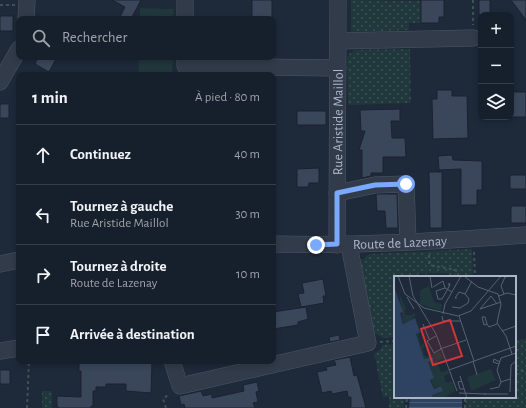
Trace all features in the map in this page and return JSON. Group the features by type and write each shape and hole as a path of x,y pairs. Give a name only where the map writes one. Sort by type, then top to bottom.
{"street":[{"path":"26,16 27,0"},
{"path":"185,0 185,16"},
{"name":"Rue Aristide Maillol","path":"180,386 368,343 343,245 337,193 338,0"},
{"path":"338,41 473,38"},
{"path":"0,82 11,54"},
{"path":"185,60 185,66 338,68"},
{"path":"337,193 375,185 406,184 408,242"},
{"name":"Route de Lazenay","path":"276,244 343,245 428,242 526,235"},
{"path":"0,264 16,265"},
{"path":"0,351 16,348"},
{"path":"173,364 180,386"}],"path":[{"path":"473,0 473,38"},
{"path":"474,239 475,276"},
{"path":"428,242 429,265 456,270 455,276"},
{"path":"27,408 29,364"},
{"path":"516,369 526,372"},
{"path":"166,408 163,399 180,386"},
{"path":"406,408 407,398"}],"green space":[{"path":"351,0 421,1 421,23 409,23 409,30 351,32"},
{"path":"140,8 174,9 173,16 140,16"},
{"path":"410,49 411,103 348,105 347,58 350,53 356,50"},
{"path":"139,60 173,60 172,72 138,72"},
{"path":"472,249 473,276 449,276 449,273 418,274 418,276 394,276 394,337 383,338 372,332 358,263 369,254"},
{"path":"526,339 526,408 466,408 466,398 516,398 516,340"},
{"path":"394,344 394,398 404,398 404,408 389,408 389,396 383,398 374,354 381,349 382,345"},
{"path":"42,391 52,391 52,408 42,408"}],"water":[{"path":"410,398 462,398 462,408 409,408"}],"building":[{"path":"112,0 141,0 133,16 120,16 125,7"},
{"path":"252,0 272,0 272,16 252,16"},
{"path":"421,0 444,0 444,17 439,17 439,23 421,23"},
{"path":"479,0 490,0 490,12 479,12"},
{"path":"511,0 526,0 526,20"},
{"path":"0,16 13,16 13,31 0,31"},
{"path":"37,60 55,60 49,72 35,64"},
{"path":"437,90 452,90 452,96 467,96 468,138 433,139 432,99 437,99"},
{"path":"514,92 526,92 526,117 514,117"},
{"path":"0,104 9,104 9,118 0,118"},
{"path":"400,109 400,121 391,121 392,138 405,138 406,157 383,157 383,173 371,173 371,176 362,178 362,150 359,150 365,131 361,131 360,110"},
{"path":"297,111 326,111 326,125 297,125"},
{"path":"452,155 453,160 482,161 482,190 477,190 477,205 461,205 461,169 439,170 438,156"},
{"path":"319,168 319,183 309,183 308,187 297,187 297,169"},
{"path":"429,172 442,172 442,228 430,228"},
{"path":"510,175 526,175 526,189 510,189"},
{"path":"376,194 397,194 398,228 386,228 385,211 377,211"},
{"path":"511,206 526,206 526,223 511,223"},
{"path":"323,279 326,296 323,296 324,303 301,307 298,294 304,293 302,283"},
{"path":"306,307 308,319 298,322 298,325 276,329 276,312"},
{"path":"339,335 340,340 330,342 329,337"},
{"path":"350,357 354,376 357,375 366,408 351,408 351,397 348,397 347,391 332,394 331,391 322,393 317,372 327,370 326,367 336,365 334,360"},
{"path":"79,364 152,364 151,393 126,391 126,384 106,384 106,387 96,387 96,391 93,391 93,406 91,406 91,408 59,408 57,406 57,396 81,397 81,371 79,371"},
{"path":"0,370 10,370 10,384 0,384"},
{"path":"257,382 259,391 256,392 258,402 253,403 255,408 185,408 184,404 181,405 179,396 201,391 203,396 212,394 212,398 244,391 243,385"}],"route":[{"path":"316,245 337,244 337,193 375,185 406,184"}]}
